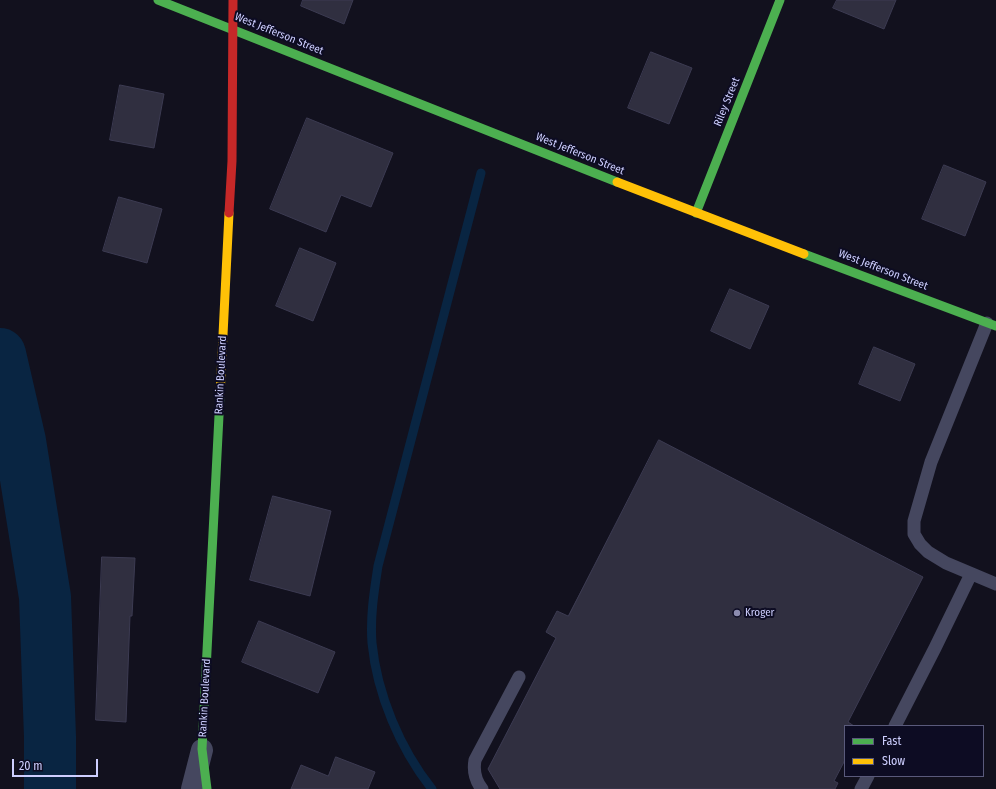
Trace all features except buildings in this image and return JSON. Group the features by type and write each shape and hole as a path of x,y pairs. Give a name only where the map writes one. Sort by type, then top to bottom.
{"street":[{"name":"West Jefferson Street","path":"158,0 232,28 696,213 992,324"},
{"name":"Rankin Boulevard","path":"207,789 202,749 232,161 233,0"},
{"name":"Riley Street","path":"696,213 780,0"},
{"name":"Rankin Boulevard","path":"192,789 202,749"}],"lane":[{"path":"992,324 931,462 914,521 914,534 920,544 928,552 971,574 996,584"},
{"path":"895,725 935,648 971,574"},
{"path":"482,789 475,776 475,760 519,677"},
{"path":"861,789 867,777"}],"waterway":[{"path":"432,789 420,773 400,739 385,701 379,682 372,643 372,614 378,566 481,173"},
{"path":"0,354 20,441 45,597 50,737 50,789"}],"traffic: fast":[{"path":"158,0 617,182"},
{"path":"696,213 780,0"},
{"path":"804,254 996,326"},
{"path":"207,789 202,749 220,396"}],"traffic: slow":[{"path":"617,182 804,254"},
{"path":"220,396 229,213"}],"traffic: jam":[{"path":"229,213 232,161 233,0"}],"place":[{"name":"Kroger","path":"737,613"}]}
